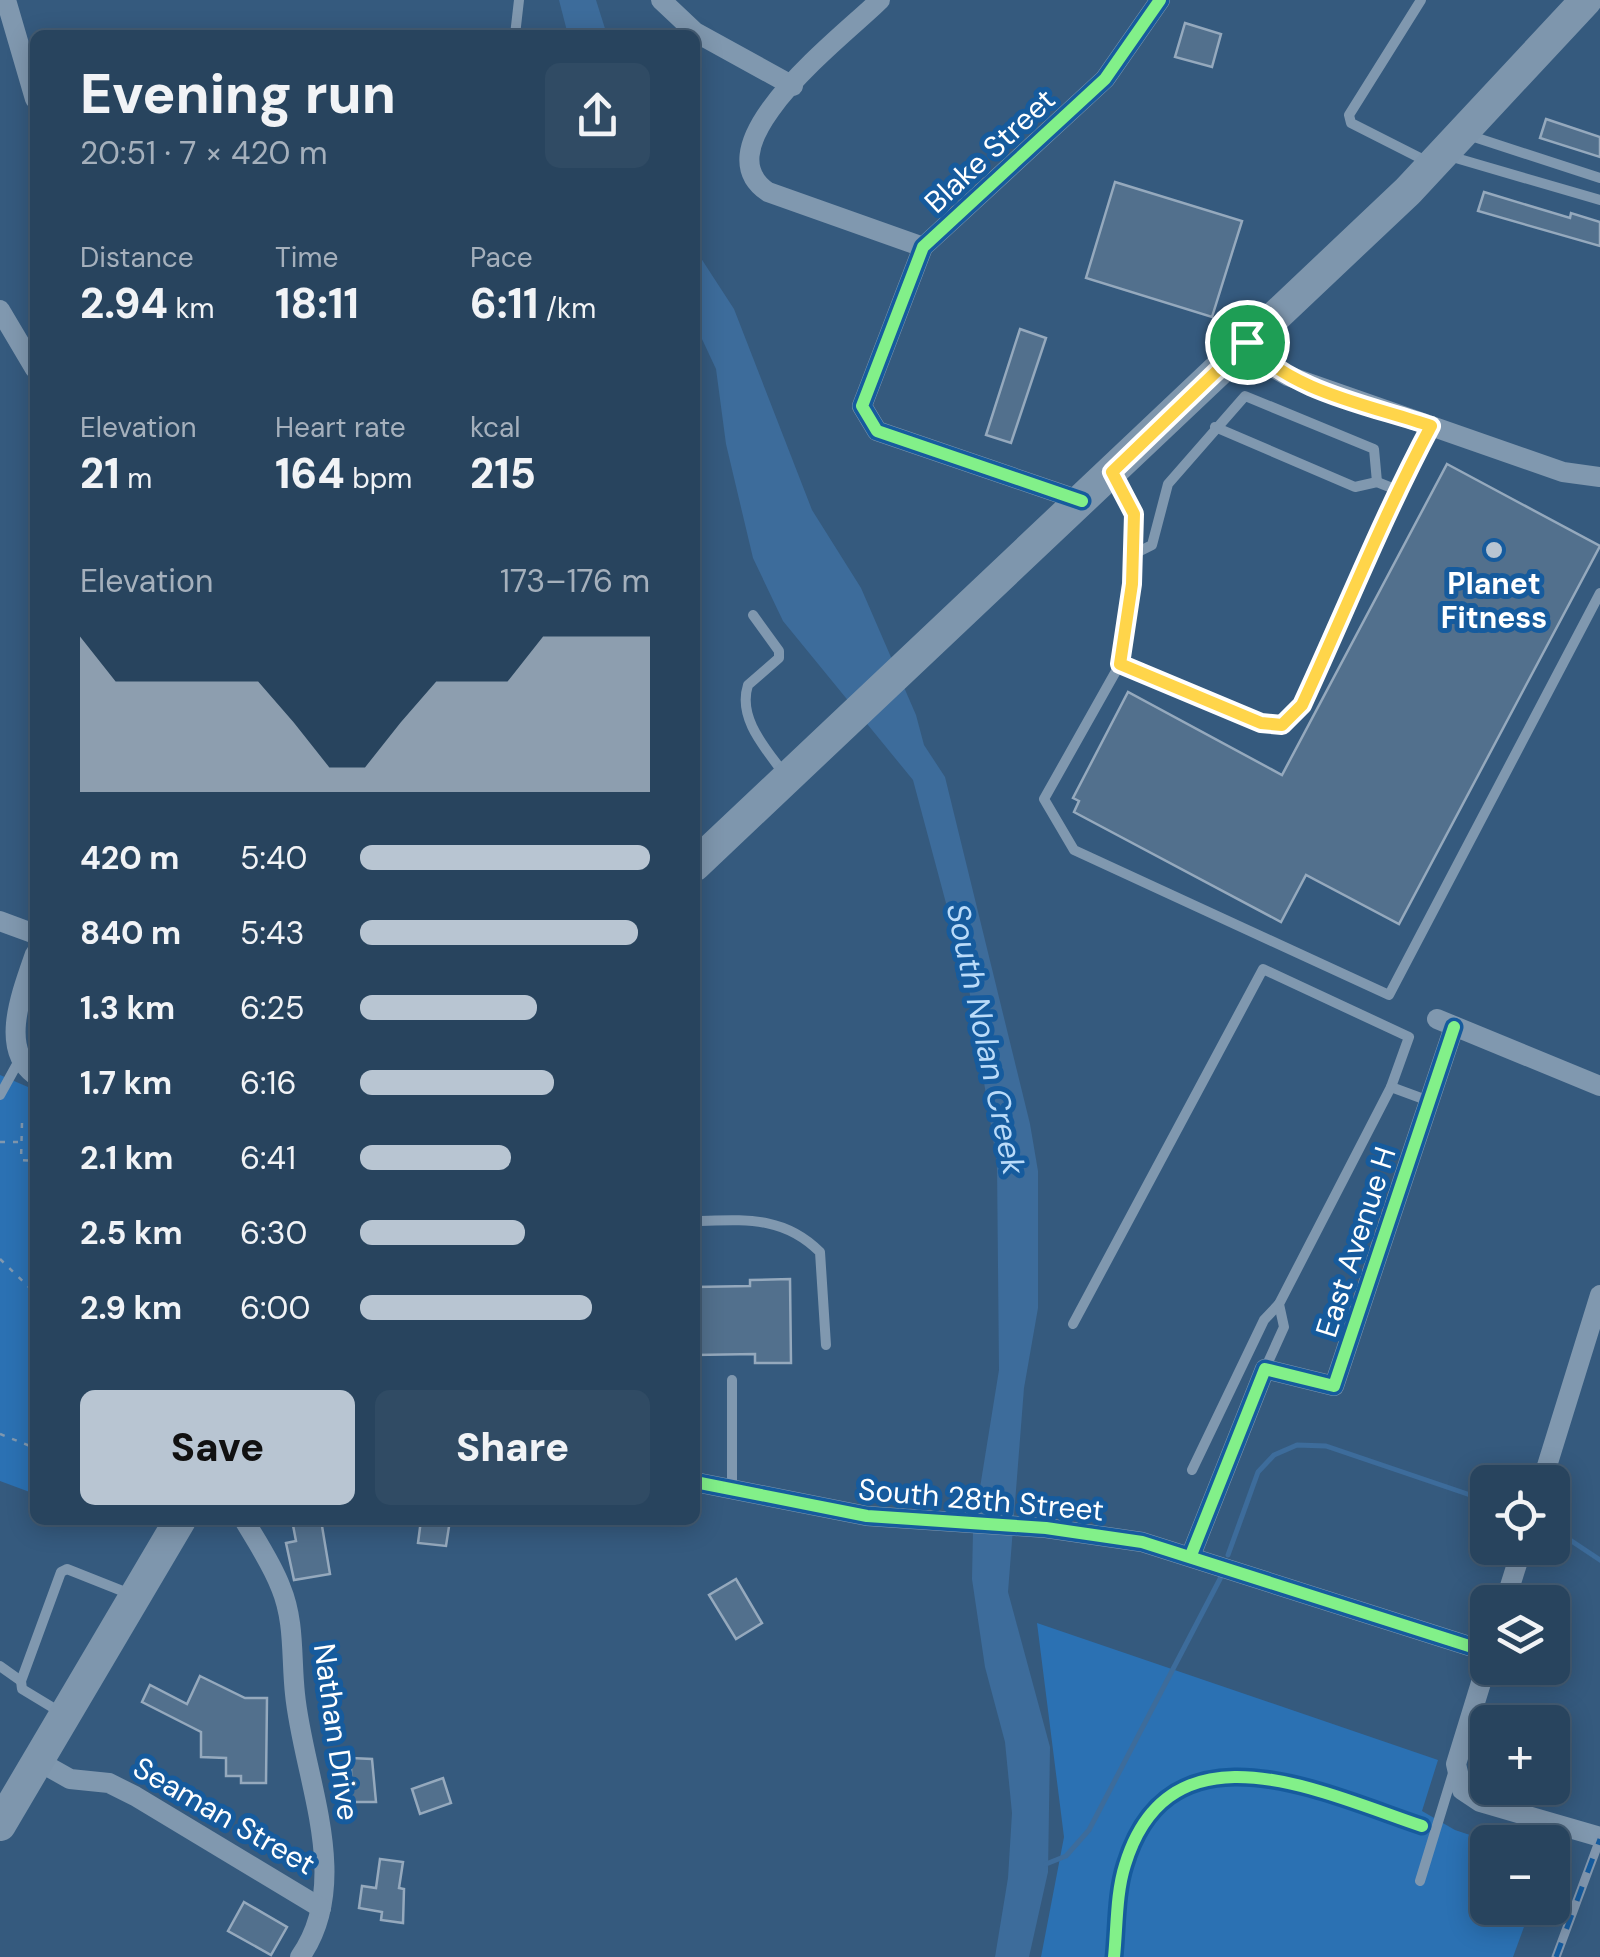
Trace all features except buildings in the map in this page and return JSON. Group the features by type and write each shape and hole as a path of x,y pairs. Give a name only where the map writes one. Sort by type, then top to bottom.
{"main road":[{"path":"700,860 1447,151 1576,4"},
{"path":"5,1804 38,1762 177,1525"}],"street":[{"path":"6,0 30,82"},
{"path":"662,0 694,30"},
{"path":"880,0 766,109 752,138 748,170 754,183 768,192 924,247"},
{"name":"Blake Street","path":"1082,501 877,431 862,406 924,247 1105,79 1160,0"},
{"path":"700,34 792,86"},
{"path":"0,310 30,361"},
{"path":"1247,342 1265,363 1288,376 1563,472 1600,477"},
{"path":"0,921 30,932"},
{"path":"26,1070 7,1054 6,1036 30,968"},
{"name":"East Avenue H","path":"1265,1369 1334,1386 1429,1101 1445,1023 1600,1086"},
{"path":"1547,1465 1600,1295"},
{"path":"1191,1555 1265,1369"},
{"name":"South 28th Street","path":"700,1483 867,1516 1046,1528 1131,1540 1191,1555 1470,1650"},
{"name":"Nathan Drive","path":"247,1525 282,1589 291,1625 295,1697 323,1856 316,1930 300,1957"},
{"path":"1480,1685 1457,1773 1467,1795 1600,1837"},
{"name":"Seaman Street","path":"38,1762 70,1779 109,1783 135,1796 321,1908"}],"lane":[{"path":"516,30 519,0"},
{"path":"1422,0 1349,114 1351,122 1600,200"},
{"path":"1447,151 1600,178"},
{"path":"1134,554 1152,545 1168,484 1236,403 1253,396 1374,450 1377,482"},
{"path":"1120,664 1261,723 1282,725 1302,705 1377,543 1397,490 1431,426"},
{"path":"1215,427 1355,488 1377,482 1397,490"},
{"path":"1112,472 1134,514 1134,554 1120,664 1044,799 1074,850 1389,995 1600,593"},
{"path":"753,614 779,651 779,658 748,685 749,717 754,733 786,776"},
{"path":"1073,1324 1263,969 1408,1037 1391,1087 1279,1304 1264,1320 1192,1470"},
{"path":"0,1095 26,1070"},
{"path":"1391,1087 1429,1101"},
{"path":"700,1221 752,1220 800,1231 820,1252 826,1345"},
{"path":"1265,1369 1284,1327 1279,1304"},
{"path":"732,1380 732,1490"},
{"path":"65,1716 22,1690 20,1681 61,1572 67,1569 135,1596"},
{"path":"0,1666 20,1681"},
{"path":"1420,1881 1457,1773"}],"path":[{"path":"30,1124 22,1123 21,1160 30,1161"},
{"path":"0,1142 22,1142"},
{"path":"0,1258 30,1289"},
{"path":"0,1434 30,1446"}],"shaded area":[{"path":"0,1075 30,1088 30,1492 0,1481"},
{"path":"1037,1623 1438,1760 1422,1811 1470,1835 1470,1925 1525,1925 1513,1957 1041,1957 1064,1837"}],"water":[{"path":"559,0 596,0 605,30 567,30"},
{"name":"South Nolan Creek","path":"700,257 734,309 812,510 861,588 916,715 924,745 945,777 1030,1124 1038,1171 1038,1308 1024,1388 1008,1592 1050,1747 1048,1872 1029,1957 995,1957 1008,1878 1012,1813 1005,1742 985,1667 972,1579 973,1531 999,1370 997,1163 969,989 913,780 783,621 753,558 726,444 716,369 700,335"}],"waterway":[{"path":"1228,1555 1258,1472 1274,1455 1297,1445 1326,1446 1470,1495"},
{"path":"1570,1540 1600,1560"},
{"path":"1046,1864 1066,1856 1089,1830 1221,1577"}],"railway":[{"path":"1556,1957 1600,1839"}],"cycle path":[{"path":"1082,501 877,431 862,406 923,247 1105,79 1160,0"},
{"path":"1191,1555 1265,1369 1334,1386 1454,1027"},
{"path":"700,1483 867,1516 1046,1528 1142,1542 1470,1646"},
{"path":"1114,1957 1125,1865 1147,1819 1176,1792 1213,1779 1253,1778 1340,1797 1422,1826"}],"place":[{"name":"Planet Fitness","path":"1494,550"}],"route":[{"path":"1247,342 1265,363 1288,376 1431,426 1397,490 1377,543 1302,705 1282,725 1261,723 1120,664 1132,584 1134,514 1112,472 1247,342"}]}
